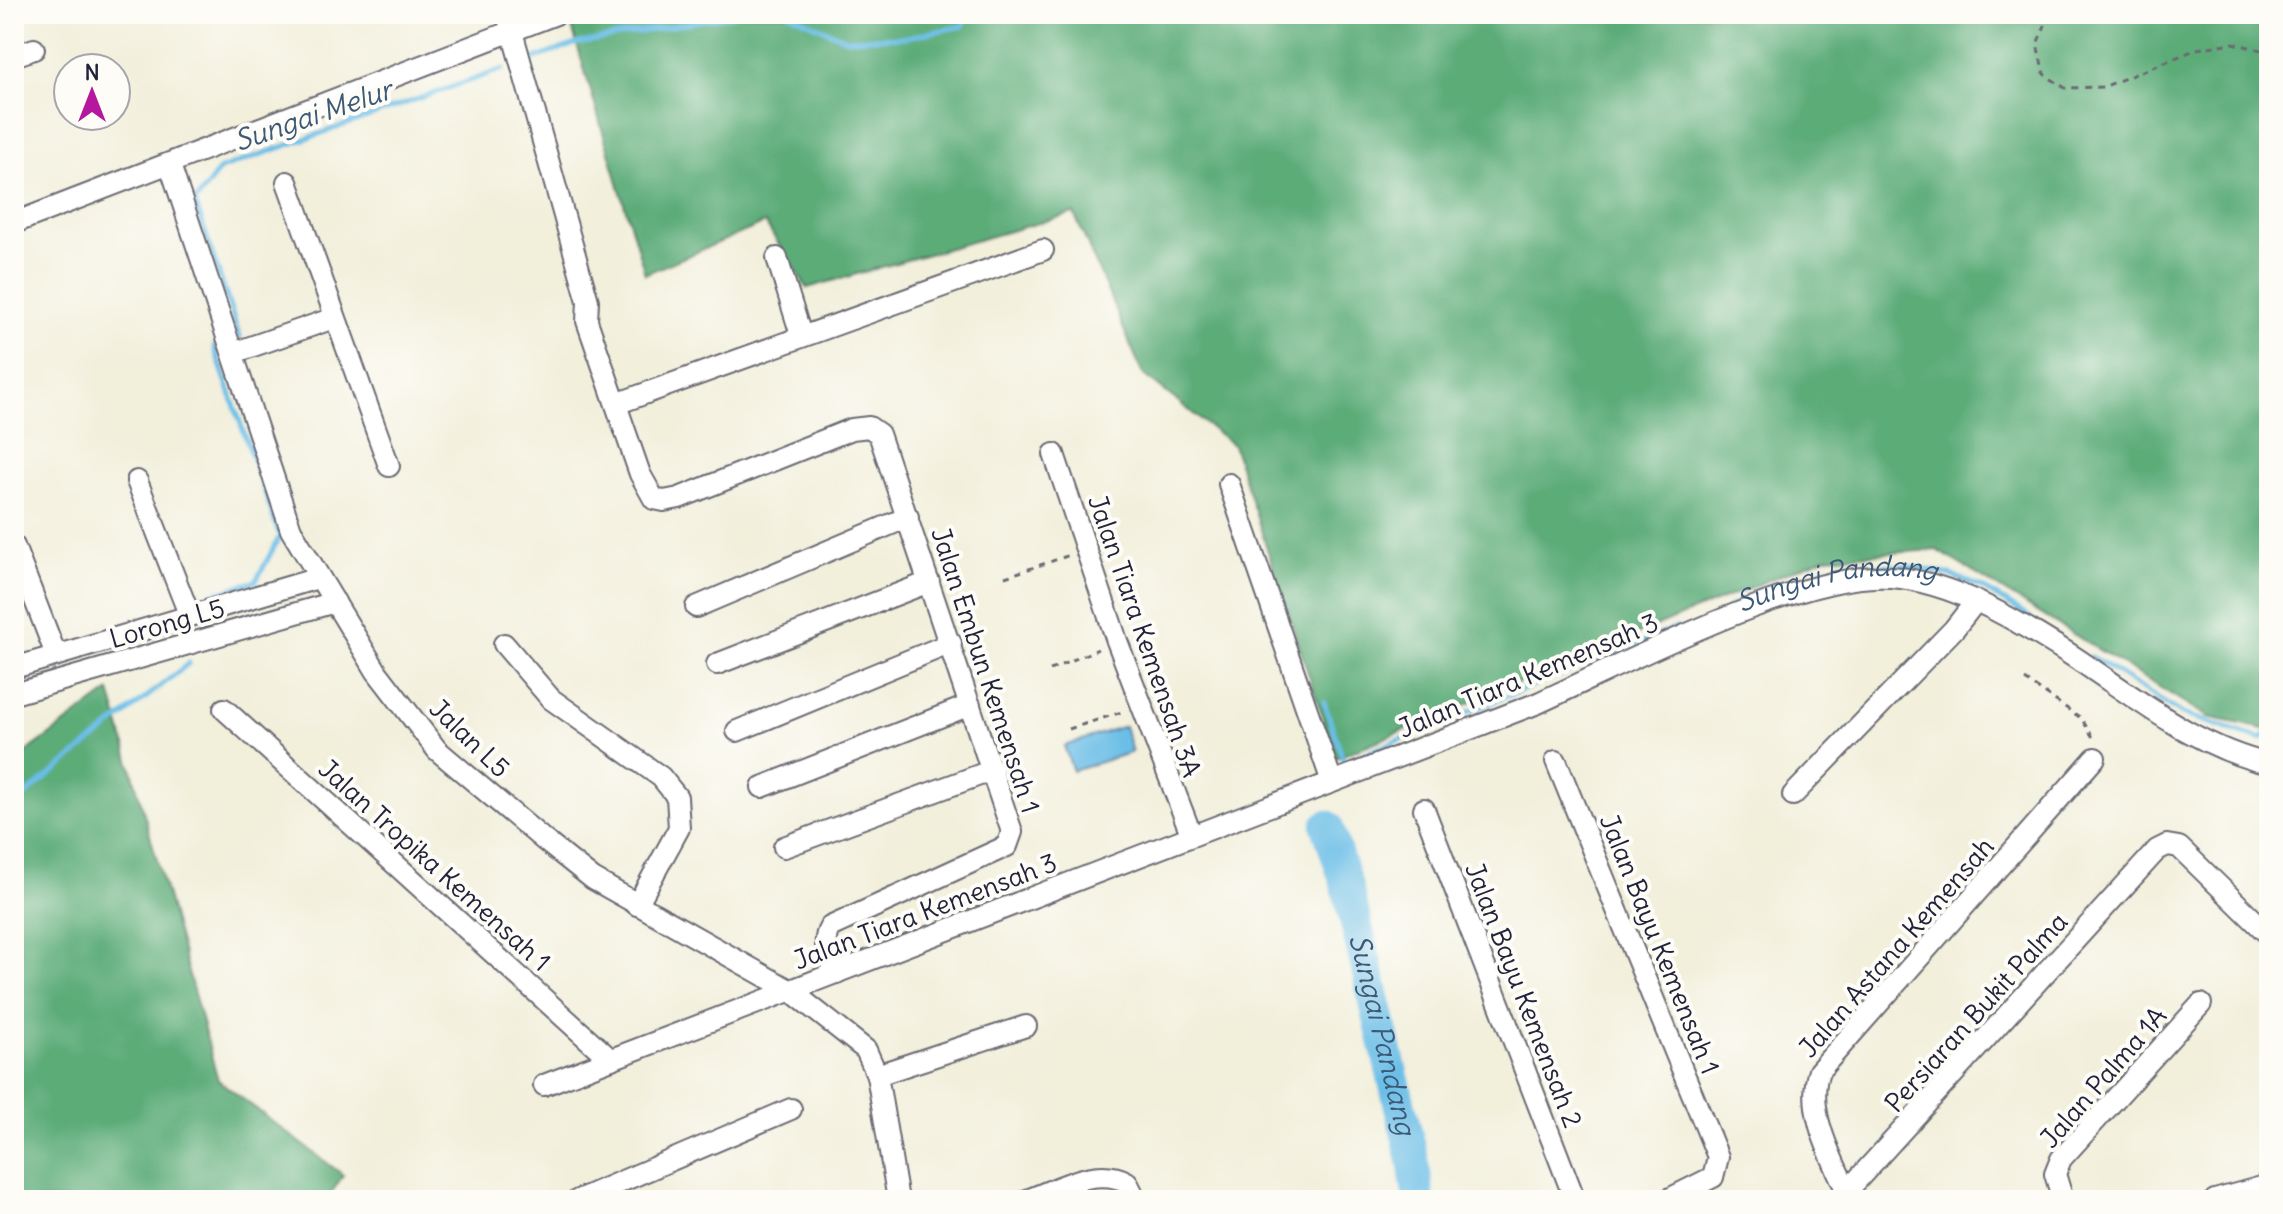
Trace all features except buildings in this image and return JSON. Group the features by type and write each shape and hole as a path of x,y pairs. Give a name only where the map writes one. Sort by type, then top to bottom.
{"street":[{"path":"14,223 170,165 505,29 556,14"},
{"path":"505,29 588,301 587,321 616,404 1043,250"},
{"path":"14,56 34,49"},
{"name":"Jalan L5","path":"170,165 291,530 377,672 437,750 569,860 637,905 791,991 866,1050 877,1075 898,1200"},
{"path":"287,182 389,466"},
{"path":"777,258 801,335"},
{"path":"233,353 334,318"},
{"name":"Jalan Embun Kemensah 1","path":"616,404 646,488 654,499 664,501 861,427 869,427 879,434 1012,832 1007,846 830,927 825,934 825,946 837,973"},
{"name":"Jalan Tiara Kemensah 3A","path":"1054,454 1117,641 1191,834"},
{"name":"Lorong L5","path":"137,481 189,614"},
{"path":"1229,484 1332,782"},
{"path":"696,607 908,517"},
{"path":"14,546 56,655"},
{"name":"Jalan Tiara Kemensah 3","path":"544,1085 1538,703 1687,635 1793,594 1840,581 1889,576 1929,584 1976,601 2066,652 2175,725 2210,744 2269,764"},
{"name":"Lorong L5","path":"14,668 318,578"},
{"path":"717,664 929,582"},
{"path":"1793,795 1954,629 1976,601"},
{"name":"Lorong L5","path":"14,694 335,602"},
{"path":"737,731 951,643"},
{"path":"504,644 551,699 661,777 677,797 679,828 637,905"},
{"path":"762,787 970,705"},
{"name":"Jalan Tropika Kemensah 1","path":"224,709 610,1059"},
{"name":"Jalan Astana Kemensah","path":"1843,1197 1815,1100 1819,1071 2095,758"},
{"name":"Jalan Bayu Kemensah 1","path":"1556,761 1715,1146 1718,1168 1713,1177 1667,1200"},
{"path":"784,847 993,770"},
{"name":"Jalan Bayu Kemensah 2","path":"1424,809 1575,1200"},
{"name":"Persiaran Bukit Palma","path":"1843,1197 2143,865 2167,845 2179,847 2269,935"},
{"name":"Jalan Palma 1A","path":"2061,1194 2055,1174 2061,1159 2201,1004"},
{"path":"877,1075 1026,1026"},
{"path":"578,1200 791,1109"},
{"path":"1027,1200 1092,1176 1107,1175 1127,1182 1136,1200"},
{"path":"2215,1200 2269,1185"}],"path":[{"path":"2050,14 2037,44 2044,74 2065,88 2103,87 2197,49 2233,43 2269,52"},
{"path":"1005,577 1087,550"},
{"path":"1050,670 1117,641"},
{"path":"2025,680 2081,718 2093,736 2095,758"},
{"path":"1069,729 1141,707"}],"green space":[{"path":"568,14 2269,14 2269,730 2208,717 1937,550 1825,557 1336,758 1233,445 1143,374 1074,213 807,288 765,223 645,274"},
{"path":"110,691 218,1080 343,1175 327,1200 14,1200 14,761"}],"water":[{"path":"1124,726 1132,752 1073,771 1064,746"}],"waterway":[{"name":"Sungai Melur","path":"531,60 575,44 738,14"},
{"name":"Sungai Melur","path":"790,14 846,39 906,37 963,26 968,14"},
{"name":"Sungai Melur","path":"240,337 195,202 220,169 503,69"},
{"name":"Sungai Melur","path":"200,598 256,581 280,536 214,347"},
{"name":"Sungai Pandang","path":"1731,606 1824,574 1887,566 1919,568 1950,575 1982,588 2030,618"},
{"name":"Sungai Pandang","path":"1324,702 1344,762 1677,628"},
{"name":"Sungai Pandang","path":"2092,657 2182,714 2261,739 2269,732"},
{"name":"Sungai Melur","path":"14,804 189,663"},
{"name":"Sungai Pandang","path":"1327,826 1347,886 1413,1160 1419,1200"}]}
